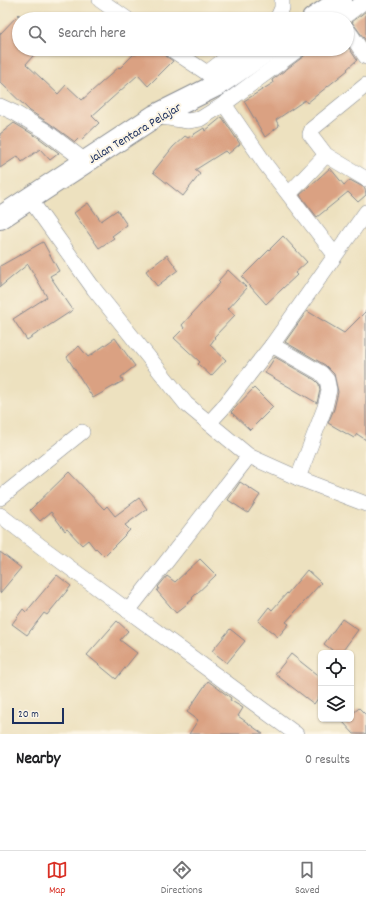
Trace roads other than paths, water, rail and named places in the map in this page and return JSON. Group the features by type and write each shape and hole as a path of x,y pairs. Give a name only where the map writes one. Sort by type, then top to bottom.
{"main road":[{"path":"323,12 341,0"},
{"name":"Jalan Tentara Pelajar","path":"0,218 156,116 216,87 260,56"}],"street":[{"path":"100,0 117,12"},
{"path":"280,12 282,0"},
{"path":"350,12 366,0"},
{"path":"354,39 366,57"},
{"path":"179,56 216,87 266,165 335,255"},
{"path":"216,87 234,56"},
{"path":"216,87 284,56"},
{"path":"366,85 312,129 310,134 326,155 366,179"},
{"path":"0,106 44,130 85,161"},
{"path":"289,194 326,155"},
{"path":"29,198 94,289 186,404 249,456 298,478 366,504"},
{"path":"209,423 227,404 272,345 366,212"},
{"path":"272,345 321,373 327,380 329,390 325,407 298,478"},
{"path":"0,498 82,432"},
{"path":"128,611 249,456"},
{"path":"0,515 296,734"}]}
